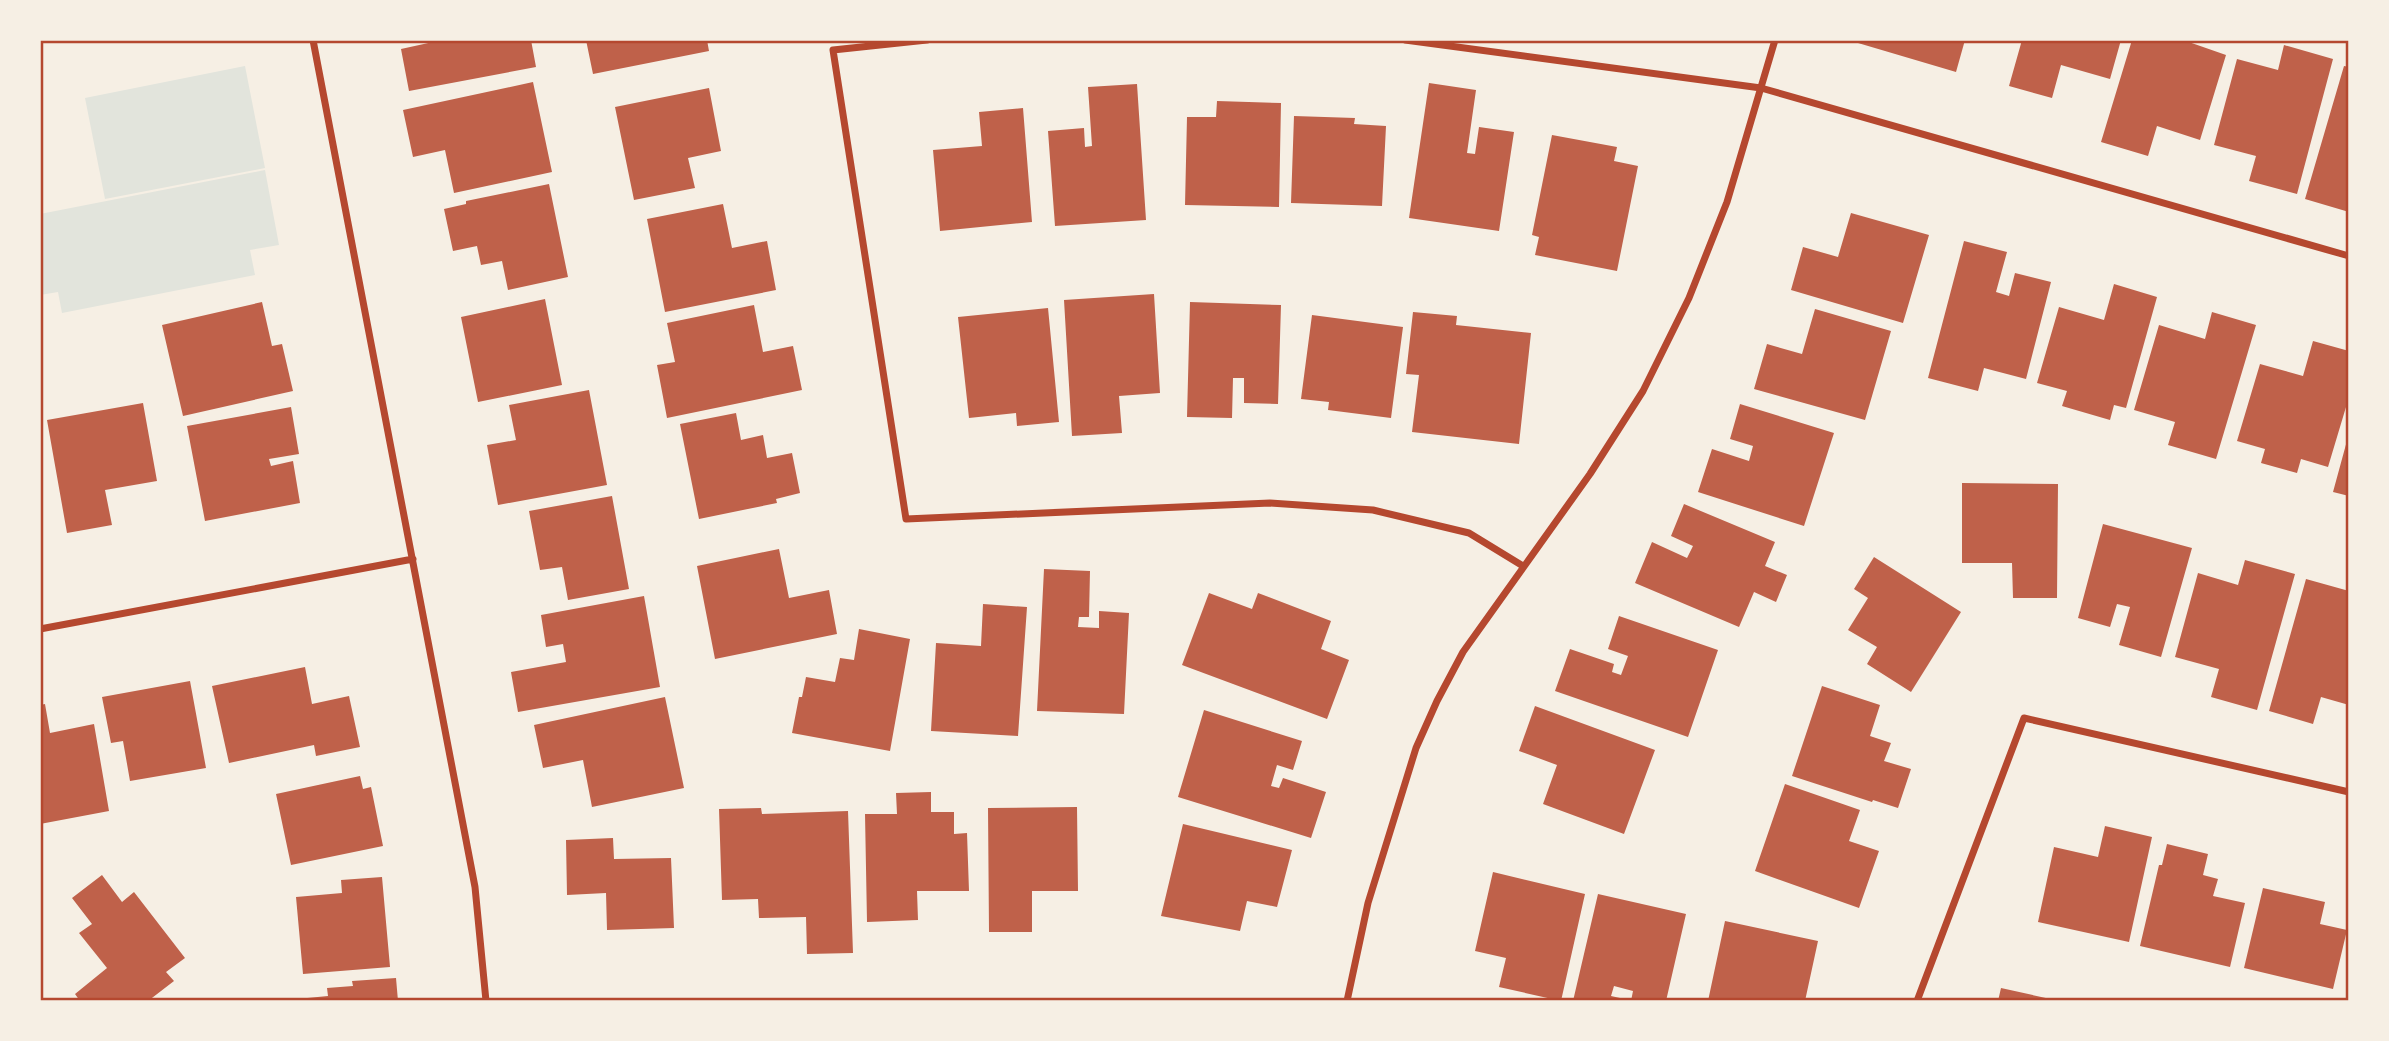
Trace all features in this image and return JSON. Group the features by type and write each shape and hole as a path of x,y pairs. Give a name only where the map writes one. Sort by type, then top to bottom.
{"street":[{"path":"313,40 475,887 486,1001"},
{"path":"927,40 833,50 906,519 1270,503 1373,510 1469,533 1523,566"},
{"path":"1405,40 1761,88 2349,256"},
{"path":"1347,1001 1368,904 1416,748 1463,652 1590,474 1630,412 1689,298 1727,202 1775,40"},
{"path":"40,629 413,559"},
{"path":"1917,1001 2024,718 2349,792"}],"shaded area":[{"path":"245,66 265,168 105,199 85,98"},
{"path":"265,170 279,245 250,250 255,275 62,313 58,292 40,295 40,214"}],"building":[{"path":"442,40 531,40 536,67 409,91 401,49"},
{"path":"586,40 707,40 709,51 593,74"},
{"path":"1859,40 1965,40 1956,72 1858,43"},
{"path":"2022,40 2121,40 2110,79 2061,65 2052,98 2009,86"},
{"path":"2132,40 2183,40 2226,55 2200,140 2157,126 2148,156 2101,142"},
{"path":"2284,45 2333,59 2297,194 2249,181 2256,156 2214,145 2237,59 2278,70"},
{"path":"2344,66 2349,67 2349,212 2305,199"},
{"path":"533,82 552,172 454,193 445,150 413,157 403,110"},
{"path":"1429,83 1476,90 1467,153 1475,154 1479,127 1514,132 1499,231 1409,218"},
{"path":"1137,84 1146,220 1055,226 1048,131 1084,128 1085,147 1092,146 1088,87"},
{"path":"709,88 721,151 688,158 695,188 634,200 615,107"},
{"path":"1217,101 1281,103 1279,207 1185,205 1187,117 1216,117"},
{"path":"1023,108 1032,222 940,231 933,150 982,146 979,112"},
{"path":"1294,116 1355,118 1354,124 1386,126 1382,206 1291,203"},
{"path":"1552,135 1617,147 1614,161 1638,166 1617,271 1535,255 1539,237 1532,235"},
{"path":"549,184 568,277 508,290 502,261 481,265 477,246 453,251 444,209 466,204 466,201"},
{"path":"723,204 732,248 767,241 776,290 665,312 647,219"},
{"path":"1851,213 1929,235 1903,323 1791,290 1803,247 1838,257"},
{"path":"1964,241 2007,252 1996,292 2009,296 2015,273 2051,282 2026,379 1984,368 1978,391 1928,378"},
{"path":"2114,284 2157,297 2126,408 2114,405 2110,420 2062,406 2067,391 2037,383 2059,307 2104,320"},
{"path":"1154,294 1160,393 1119,396 1122,433 1072,436 1064,300"},
{"path":"545,299 562,385 478,402 461,317"},
{"path":"262,302 272,346 282,344 293,391 183,416 162,325"},
{"path":"1190,302 1281,305 1278,404 1244,403 1244,378 1233,378 1232,418 1187,417"},
{"path":"754,305 763,352 793,346 802,390 667,418 657,365 675,362 667,323"},
{"path":"1048,308 1059,422 1017,426 1016,413 969,418 958,317"},
{"path":"1815,309 1891,331 1865,420 1754,389 1767,344 1802,354"},
{"path":"1413,312 1457,316 1456,325 1531,333 1519,444 1412,432 1419,375 1406,374"},
{"path":"2212,312 2256,325 2216,459 2168,445 2175,422 2134,410 2159,325 2205,339"},
{"path":"1312,315 1403,327 1391,418 1328,410 1329,402 1301,399"},
{"path":"2313,341 2349,351 2349,397 2328,467 2301,459 2297,473 2261,463 2265,449 2237,441 2260,364 2303,376"},
{"path":"589,390 607,485 498,505 487,445 516,440 509,405"},
{"path":"143,403 157,481 105,490 112,525 67,533 47,420"},
{"path":"1740,404 1834,433 1804,526 1698,492 1712,449 1749,461 1753,446 1730,439"},
{"path":"291,407 299,454 269,459 271,466 293,461 300,503 205,521 187,426"},
{"path":"736,413 741,440 763,435 767,458 792,453 800,493 776,499 777,503 699,519 680,424"},
{"path":"2349,437 2349,496 2333,492"},
{"path":"1962,483 2058,484 2057,598 2013,598 2012,563 1962,563"},
{"path":"612,496 629,589 568,600 562,567 540,570 529,511"},
{"path":"1684,504 1775,542 1765,566 1787,575 1776,602 1754,592 1739,627 1635,583 1652,542 1687,558 1693,546 1671,536"},
{"path":"2103,524 2192,548 2161,657 2119,645 2130,607 2117,604 2110,627 2078,618"},
{"path":"779,549 789,598 829,590 837,634 715,659 697,566"},
{"path":"1874,557 1961,612 1911,692 1867,664 1877,647 1848,630 1868,598 1854,589"},
{"path":"2245,560 2295,574 2257,710 2211,697 2219,669 2175,657 2198,573 2238,585"},
{"path":"1044,569 1090,571 1089,617 1079,617 1078,627 1099,628 1099,611 1129,613 1124,714 1037,711"},
{"path":"2306,579 2349,591 2349,705 2321,697 2313,724 2269,711"},
{"path":"1209,593 1252,609 1258,593 1331,621 1321,649 1349,660 1327,719 1182,665"},
{"path":"644,596 660,687 518,712 511,672 566,662 563,644 546,647 541,615"},
{"path":"983,604 1027,607 1018,736 931,731 936,643 981,646"},
{"path":"1619,616 1718,650 1688,737 1555,691 1570,649 1614,664 1612,672 1621,675 1628,656 1608,649"},
{"path":"859,629 910,639 890,751 792,733 806,677 835,682 840,658 854,660"},
{"path":"305,667 312,704 349,696 360,747 316,756 314,745 229,763 212,686"},
{"path":"190,681 206,768 130,781 123,741 111,743 102,697"},
{"path":"1822,686 1880,705 1870,736 1891,743 1884,761 1911,769 1898,808 1792,776"},
{"path":"665,697 684,788 592,807 583,760 543,768 534,725"},
{"path":"45,704 50,733 94,724 109,811 40,824 40,705"},
{"path":"1535,706 1655,750 1624,834 1543,804 1557,765 1519,751"},
{"path":"1204,710 1302,741 1293,770 1277,765 1271,786 1279,788 1283,778 1326,792 1311,838 1178,797"},
{"path":"360,776 363,789 371,787 383,846 291,865 276,794"},
{"path":"1785,784 1860,810 1849,841 1879,851 1859,908 1755,871"},
{"path":"931,792 931,812 954,812 954,834 967,833 969,891 917,891 918,920 867,922 865,814 897,814 896,793"},
{"path":"1077,807 1078,891 1032,891 1032,932 989,932 988,808"},
{"path":"761,808 762,814 848,811 853,953 807,954 806,917 759,918 758,899 722,900 719,809"},
{"path":"1183,824 1292,850 1277,907 1247,901 1240,931 1161,916"},
{"path":"2105,826 2152,837 2129,942 2038,922 2054,847 2098,857"},
{"path":"613,838 614,859 671,858 674,928 607,930 606,893 567,895 566,840"},
{"path":"2167,844 2208,854 2203,875 2218,879 2213,896 2245,903 2230,967 2140,946 2159,865 2162,865"},
{"path":"1493,872 1585,894 1561,1001 1499,987 1506,958 1475,951"},
{"path":"102,875 122,902 134,892 185,958 166,972 174,981 148,1001 80,1001 75,994 107,968 79,933 92,924 72,898"},
{"path":"382,877 390,967 303,974 296,897 342,893 341,880"},
{"path":"2263,888 2325,902 2320,924 2347,930 2333,989 2244,968"},
{"path":"1598,894 1686,914 1666,1001 1631,1001 1633,991 1614,986 1611,996 1620,998 1619,1001 1573,1001"},
{"path":"1725,921 1818,941 1805,1001 1708,1001"},
{"path":"396,978 398,1001 297,1001 328,996 327,988 353,986 352,981"},
{"path":"2001,988 2055,1000 2055,1001 1998,1001"}]}
